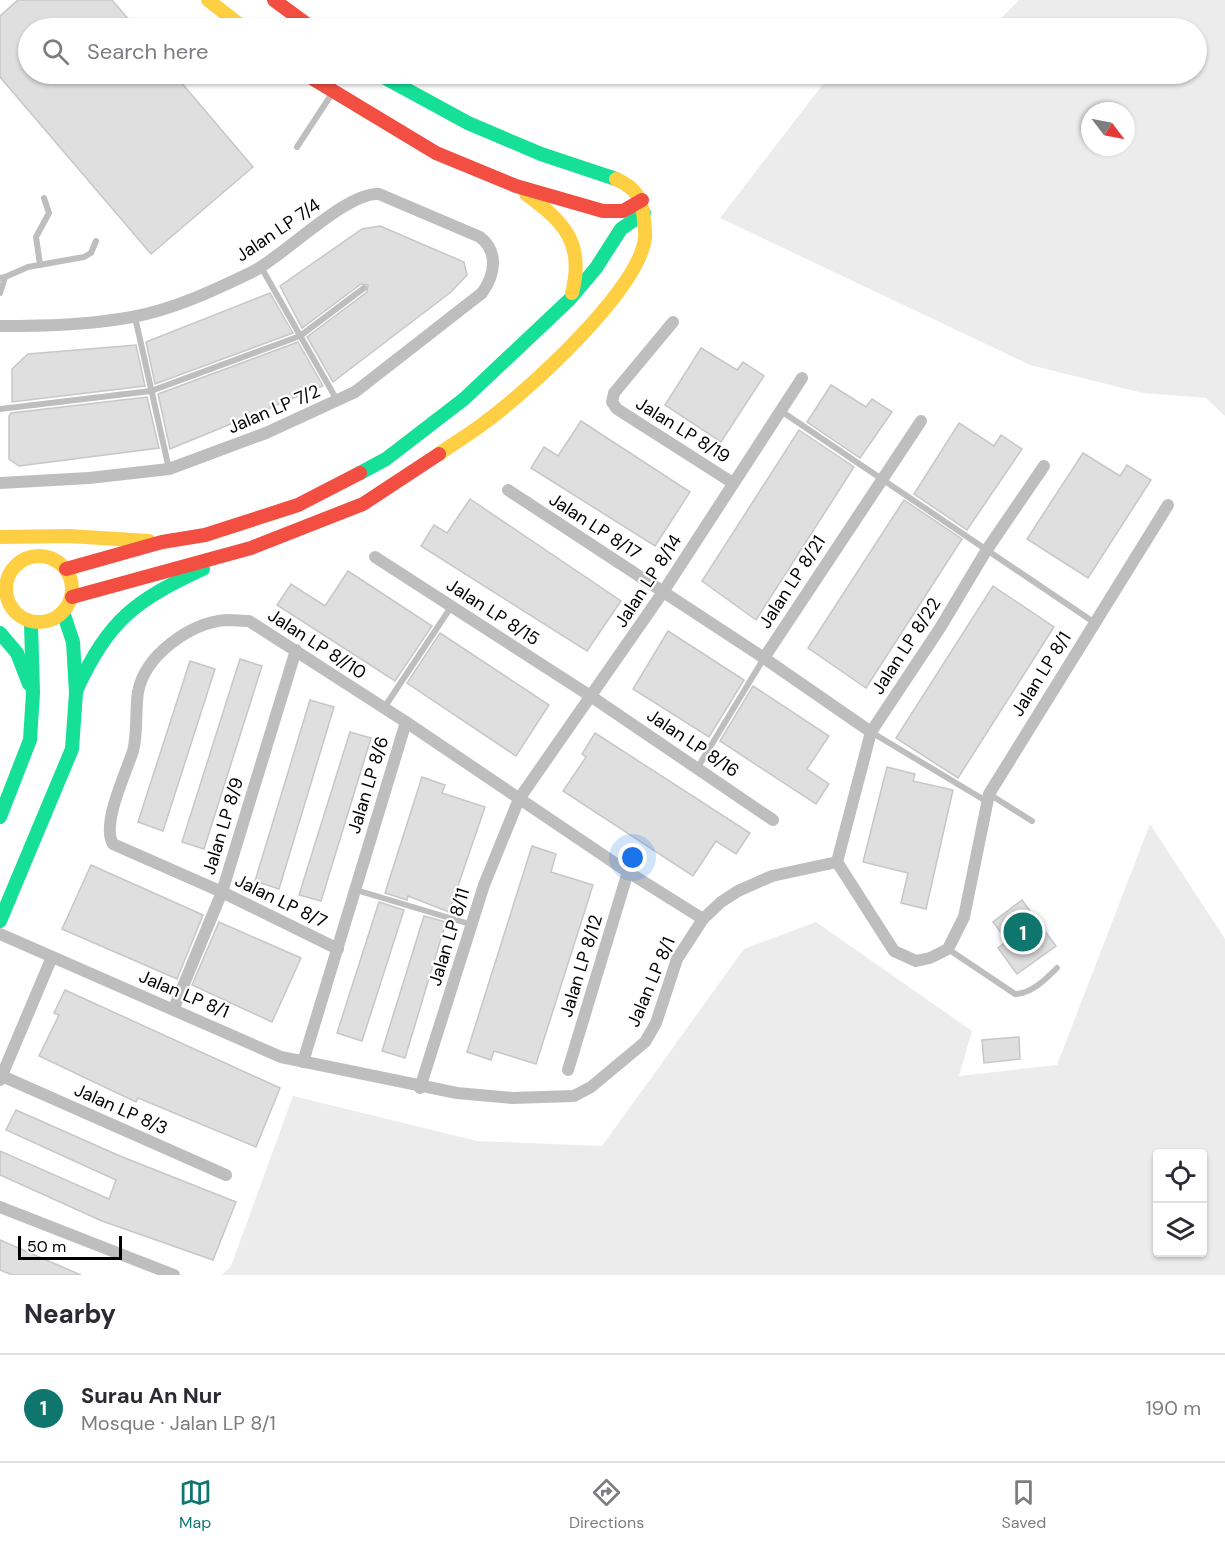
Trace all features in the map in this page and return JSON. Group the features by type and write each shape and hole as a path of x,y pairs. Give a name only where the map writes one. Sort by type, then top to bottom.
{"street":[{"path":"208,0 231,18"},
{"path":"274,0 298,18"},
{"path":"322,84 436,153 516,186 603,211 623,211 643,206"},
{"path":"76,693 88,662 104,634 125,613 164,587 251,548 363,504 486,422 557,360 620,290 640,255 645,237 643,206 630,185 616,178 541,154 468,123 396,84"},
{"path":"516,186 565,226 572,240 579,262 577,279 569,300"},
{"name":"Jalan LP 7/4","path":"0,326 71,326 135,317 194,297 261,267 305,234 369,193 379,194 454,224 480,237 492,250"},
{"path":"66,569 162,542 205,535 298,506 386,459 464,399 569,300 596,268 621,229 643,206"},
{"name":"Jalan LP 7/2","path":"0,483 89,478 169,469 266,433 338,402 412,350 482,293 492,274 492,250"},
{"name":"Jalan LP 8/19","path":"673,322 614,393 612,402 617,409 733,483"},
{"name":"Jalan LP 8/14","path":"519,799 663,592 802,378"},
{"name":"Jalan LP 8/21","path":"764,658 921,421"},
{"name":"Jalan LP 8/22","path":"837,862 871,732 940,628 986,551 1044,466"},
{"name":"Jalan LP 8/17","path":"508,490 764,658 871,732"},
{"name":"Jalan LP 8/1","path":"948,949 964,917 987,797 1168,505"},
{"path":"0,537 69,536 162,542"},
{"path":"72,597 251,548"},
{"path":"40,555 55,560 66,569 72,582 72,597 63,612 49,622 31,622 16,614 3,599 7,565 40,555"},
{"name":"Jalan LP 8/15","path":"375,557 592,697"},
{"path":"0,921 72,749 76,693 73,642 63,612"},
{"name":"Jalan LP 8//10","path":"111,842 114,800 133,750 138,691 145,671 157,654 172,642 203,627 225,620 249,621 406,722"},
{"path":"0,817 30,740 33,693 31,622"},
{"path":"0,633 17,653 33,693"},
{"name":"Jalan LP 8/9","path":"174,1008 222,892 296,650"},
{"name":"Jalan LP 8/16","path":"592,697 774,820"},
{"name":"Jalan LP 8/6","path":"303,1062 406,722 703,920"},
{"name":"Jalan LP 8/11","path":"420,1088 474,925 484,885 519,799"},
{"name":"Jalan LP 8/7","path":"111,842 116,847 222,892 338,949"},
{"path":"837,862 894,951 916,961 930,958 948,949"},
{"name":"Jalan LP 8/1","path":"0,934 174,1008 281,1057 420,1088 487,1097 574,1096 591,1087 645,1042 656,1023 677,959 703,920 721,902 759,881 837,862"},
{"name":"Jalan LP 8/12","path":"568,1070 628,872"},
{"path":"1,1078 52,957"},
{"name":"Jalan LP 8/3","path":"1,1078 226,1175"},
{"path":"0,1208 174,1275"}],"lane":[{"path":"297,147 334,91"},
{"path":"40,266 36,237 49,213 44,198"},
{"path":"0,293 2,277 28,267 84,257 91,253 96,241"},
{"path":"261,267 338,402"},
{"path":"0,409 151,391 300,336 364,288"},
{"path":"135,317 169,469"},
{"path":"781,411 1095,623"},
{"path":"383,709 452,606"},
{"name":"Jalan LP 8/21","path":"698,767 764,658"},
{"path":"871,732 1032,821"},
{"path":"356,890 474,925"},
{"path":"948,949 1015,994 1023,994 1032,989 1057,968"}],"shaded area":[{"path":"1019,0 1225,0 1225,416 1206,398 1143,393 1030,365 720,218 823,84 1207,84 1207,18 1001,18"},
{"path":"1150,824 1225,939 1225,1275 222,1275 231,1266 293,1096 477,1141 602,1146 744,949 816,922 972,1031 959,1076 1057,1065"}],"building":[{"path":"18,0 112,0 127,18 18,18 18,84 182,84 253,167 151,254 0,77 0,16"},
{"path":"380,226 464,262 467,275 451,292 333,382 307,337 367,292 368,285 361,284 302,328 280,286 362,229"},
{"path":"270,293 293,333 155,384 146,342"},
{"path":"298,342 323,386 170,449 158,394"},
{"path":"136,345 145,386 12,402 12,369 28,354"},
{"path":"701,348 737,370 743,362 764,376 721,442 665,405"},
{"path":"831,385 866,407 872,399 892,412 860,458 807,422"},
{"path":"147,397 159,448 19,466 9,459 9,416 11,413"},
{"path":"581,421 690,492 655,546 531,468 544,447 558,456"},
{"path":"959,423 994,446 1001,435 1022,449 967,530 914,494"},
{"path":"799,430 854,467 756,620 702,581"},
{"path":"1083,453 1120,476 1127,465 1151,480 1088,578 1027,539"},
{"path":"470,499 621,601 587,651 421,546 434,525 447,533"},
{"path":"904,500 962,539 866,688 808,648"},
{"path":"348,571 432,626 395,681 277,605 291,584 325,606"},
{"path":"993,586 1054,627 958,778 896,738"},
{"path":"668,631 744,680 709,737 633,689"},
{"path":"440,633 549,705 516,756 407,683"},
{"path":"240,659 262,666 204,849 182,842"},
{"path":"190,661 215,669 163,831 138,822"},
{"path":"753,686 829,736 807,769 829,784 816,804 720,741"},
{"path":"310,700 334,707 279,889 255,881"},
{"path":"350,732 371,738 321,901 299,895"},
{"path":"595,733 750,833 736,854 716,841 693,876 563,791 586,757 582,754"},
{"path":"887,767 915,774 913,781 953,790 926,909 901,903 908,873 863,862"},
{"path":"422,777 445,785 442,793 485,807 449,912 408,896 407,900 385,893"},
{"path":"532,846 556,854 551,872 593,885 536,1064 494,1051 491,1060 467,1052"},
{"path":"91,865 203,915 177,979 62,929"},
{"path":"1022,900 1056,946 1017,974 998,948 1007,941 993,922"},
{"path":"379,902 404,910 362,1041 337,1033"},
{"path":"424,916 446,922 405,1058 382,1051"},
{"path":"219,922 301,958 272,1022 192,985"},
{"path":"65,990 280,1088 256,1147 138,1098 136,1102 39,1056 59,1015 54,1013"},
{"path":"1019,1037 1020,1059 984,1063 982,1040"},
{"path":"16,1110 120,1156 236,1202 213,1260 102,1221 0,1175 0,1151 109,1199 116,1180 6,1130"},
{"path":"0,1240 81,1275 12,1275 0,1270"}],"traffic: fast":[{"path":"396,84 468,123 541,154 616,179"},
{"path":"360,473 386,459 464,399 569,300 596,268 621,229 644,213"},
{"path":"77,689 100,646 126,615 159,591 203,569"},
{"path":"0,921 72,749 76,693 73,642 63,612"},
{"path":"0,817 30,740 33,693 31,623"},
{"path":"0,633 17,653 29,684"}],"traffic: slow":[{"path":"208,0 231,18"},
{"path":"439,454 479,427 552,365 603,311 623,284 638,260 645,232 640,200 629,186 616,179"},
{"path":"526,194 551,214 568,235 576,260 572,293"},
{"path":"0,537 69,536 149,541"},
{"path":"45,556 63,565 70,576 72,589 70,602 63,613 52,620 33,622 15,613 8,602 6,583 15,565 26,558 45,556"}],"traffic: jam":[{"path":"274,0 298,18"},
{"path":"322,84 436,153 516,186 603,211 623,211 642,200"},
{"path":"72,597 251,548 363,504 439,454"},
{"path":"66,569 162,542 205,535 298,505 360,473"}],"place":[{"name":"Surau An Nur","path":"1023,932"}]}
